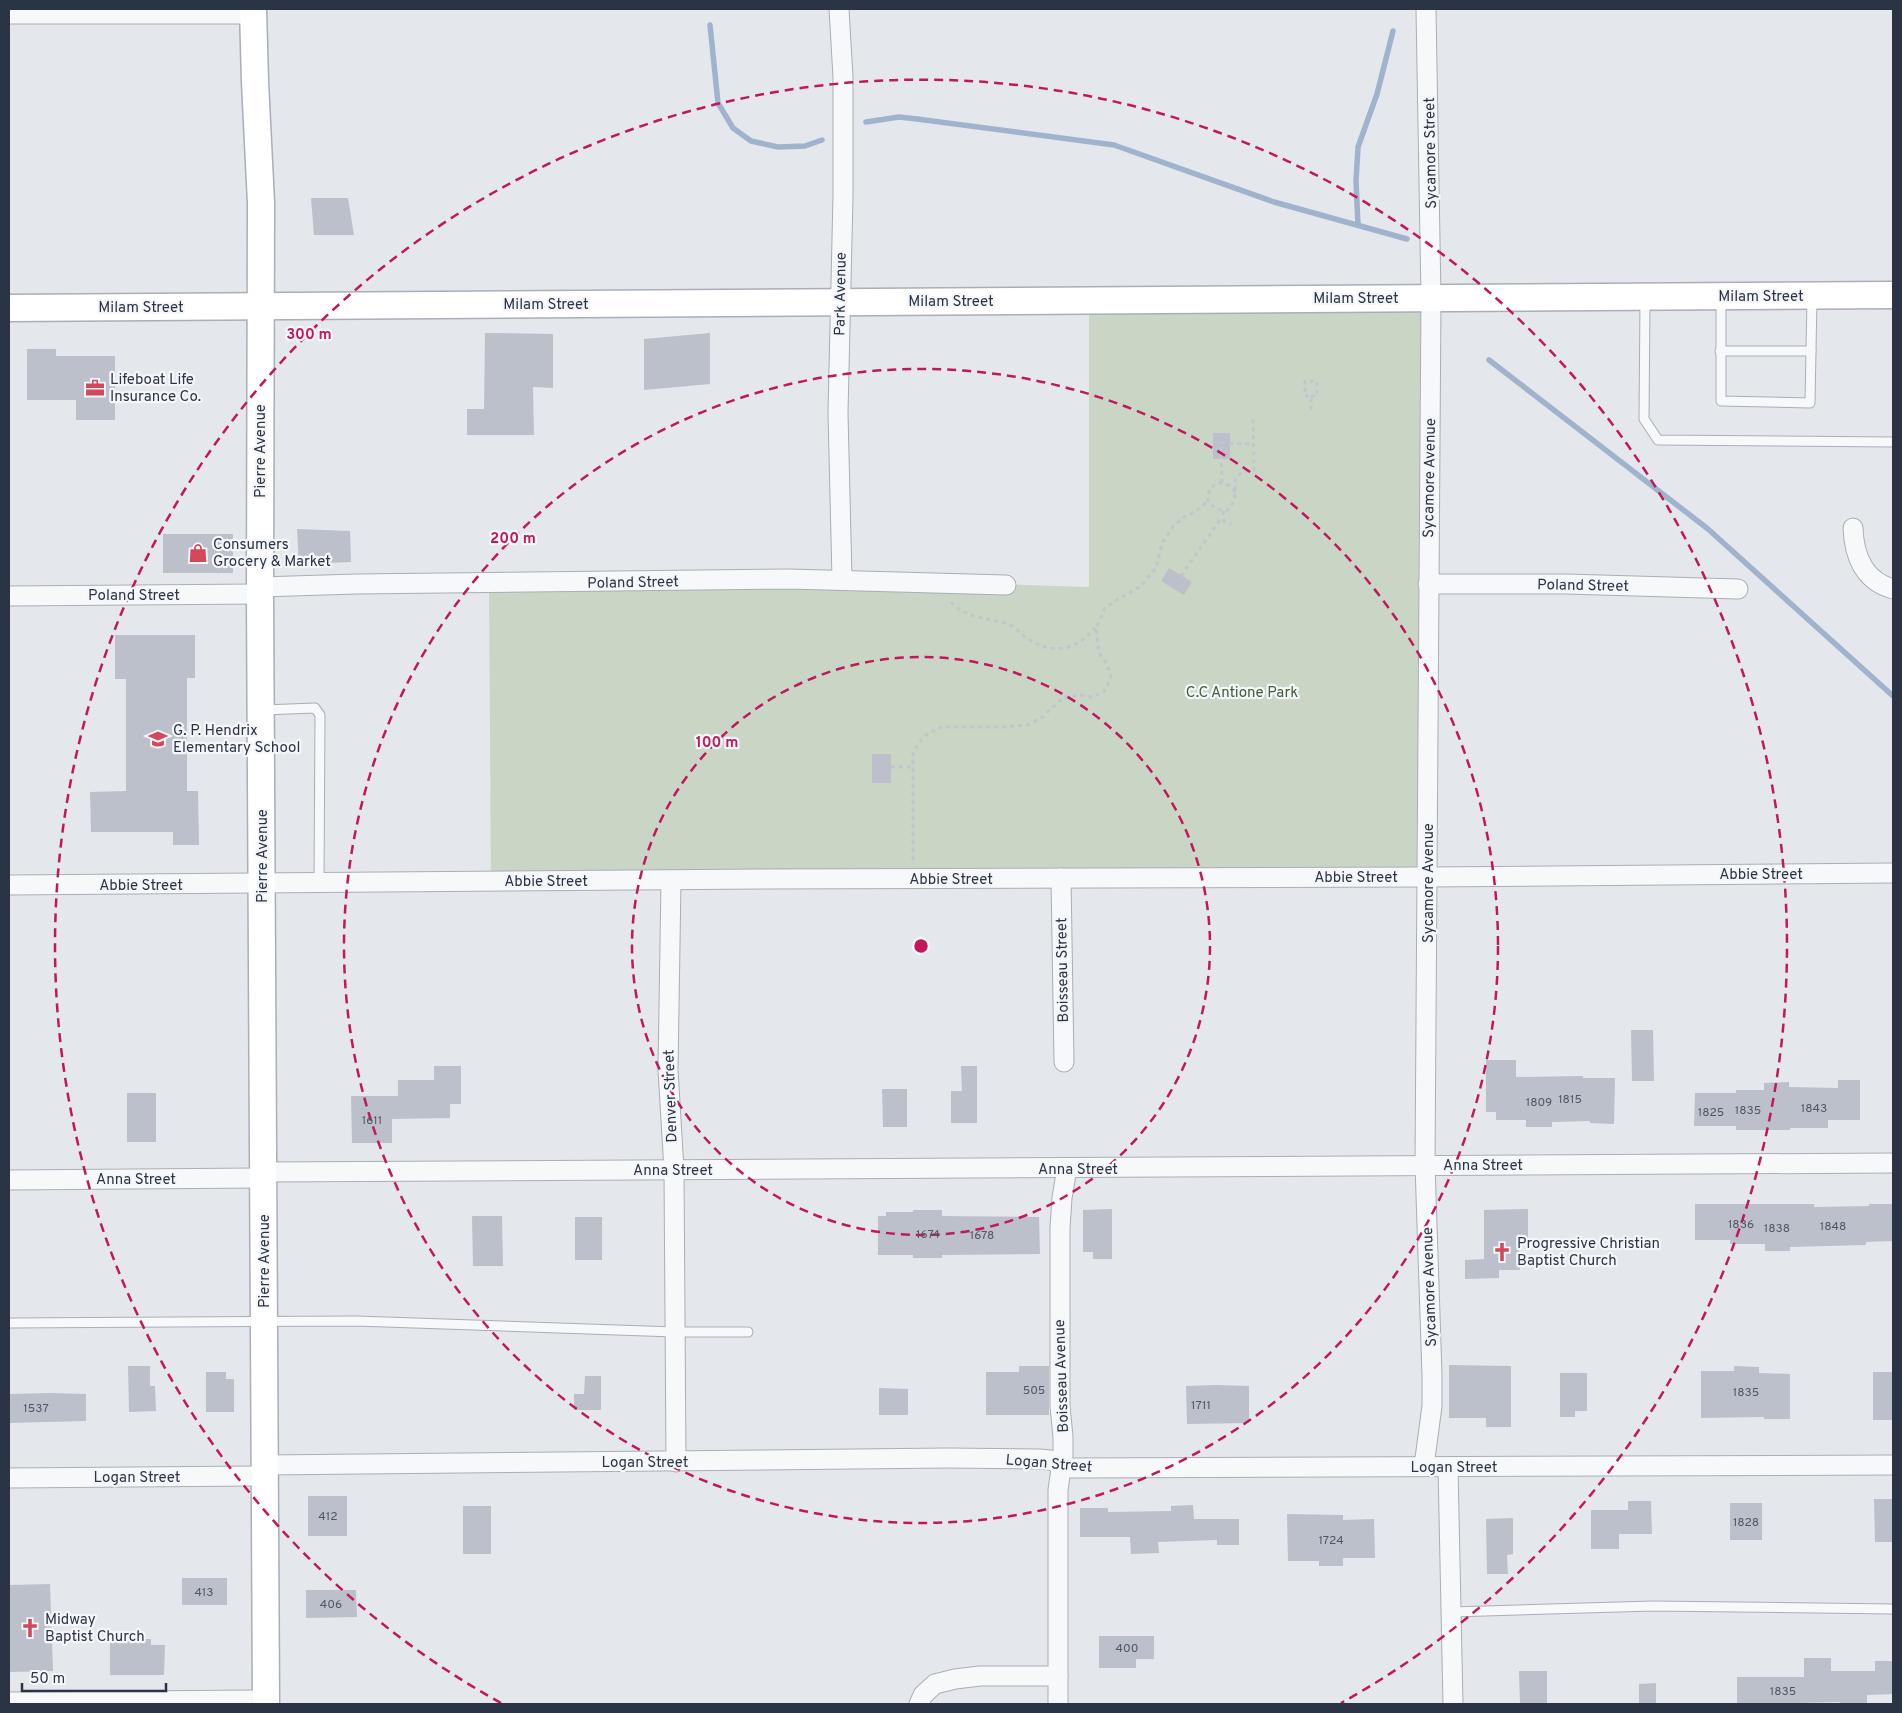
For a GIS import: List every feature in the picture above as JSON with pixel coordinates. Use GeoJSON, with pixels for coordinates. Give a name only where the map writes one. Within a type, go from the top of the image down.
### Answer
{"type":"FeatureCollection","features":[{"type":"Feature","properties":{"kind":"street","name":"Park Avenue"},"geometry":{"type":"LineString","coordinates":[[839,9],[843,147],[838,412],[842,579]]}},
{"type":"Feature","properties":{"kind":"street","name":"Sycamore Street"},"geometry":{"type":"LineString","coordinates":[[1426,9],[1431,298]]}},
{"type":"Feature","properties":{"kind":"street"},"geometry":{"type":"LineString","coordinates":[[9,14],[253,12]]}},
{"type":"Feature","properties":{"kind":"street","name":"Pierre Avenue"},"geometry":{"type":"LineString","coordinates":[[253,12],[261,202],[260,591],[266,1702]]}},
{"type":"Feature","properties":{"kind":"street","name":"Milam Street"},"geometry":{"type":"LineString","coordinates":[[9,308],[1893,295]]}},
{"type":"Feature","properties":{"kind":"street","name":"Sycamore Avenue"},"geometry":{"type":"LineString","coordinates":[[1424,1466],[1431,1414],[1432,1375],[1425,1165],[1431,298]]}},
{"type":"Feature","properties":{"kind":"street"},"geometry":{"type":"LineString","coordinates":[[1852,528],[1858,559],[1866,572],[1878,583],[1893,589]]}},
{"type":"Feature","properties":{"kind":"street","name":"Poland Street"},"geometry":{"type":"LineString","coordinates":[[9,596],[260,591],[356,584],[842,579],[1006,585]]}},
{"type":"Feature","properties":{"kind":"street","name":"Poland Street"},"geometry":{"type":"LineString","coordinates":[[1428,584],[1566,584],[1738,589]]}},
{"type":"Feature","properties":{"kind":"street","name":"Abbie Street"},"geometry":{"type":"LineString","coordinates":[[9,886],[319,882],[1893,874]]}},
{"type":"Feature","properties":{"kind":"street","name":"Boisseau Street"},"geometry":{"type":"LineString","coordinates":[[1061,878],[1064,1062]]}},
{"type":"Feature","properties":{"kind":"street","name":"Denver Street"},"geometry":{"type":"LineString","coordinates":[[671,881],[668,1070],[674,1170],[676,1462]]}},
{"type":"Feature","properties":{"kind":"street","name":"Anna Street"},"geometry":{"type":"LineString","coordinates":[[9,1180],[674,1170],[1893,1163]]}},
{"type":"Feature","properties":{"kind":"street","name":"Boisseau Avenue"},"geometry":{"type":"LineString","coordinates":[[1058,1704],[1058,1490],[1063,1455],[1060,1406],[1060,1228],[1067,1168]]}},
{"type":"Feature","properties":{"kind":"street","name":"Logan Street"},"geometry":{"type":"LineString","coordinates":[[9,1478],[265,1470],[948,1458],[1039,1459],[1071,1468],[1893,1465]]}},
{"type":"Feature","properties":{"kind":"street"},"geometry":{"type":"LineString","coordinates":[[1448,1467],[1453,1704]]}},
{"type":"Feature","properties":{"kind":"street"},"geometry":{"type":"LineString","coordinates":[[919,1704],[923,1695],[935,1684],[955,1679],[980,1676],[1058,1676]]}},
{"type":"Feature","properties":{"kind":"street"},"geometry":{"type":"LineString","coordinates":[[9,1702],[266,1702]]}},
{"type":"Feature","properties":{"kind":"lane"},"geometry":{"type":"LineString","coordinates":[[1721,296],[1721,401],[1810,403],[1812,295]]}},
{"type":"Feature","properties":{"kind":"lane"},"geometry":{"type":"LineString","coordinates":[[1645,296],[1644,419],[1658,440],[1893,442]]}},
{"type":"Feature","properties":{"kind":"lane"},"geometry":{"type":"LineString","coordinates":[[1720,351],[1811,351]]}},
{"type":"Feature","properties":{"kind":"lane"},"geometry":{"type":"LineString","coordinates":[[261,710],[315,708],[320,715],[319,882]]}},
{"type":"Feature","properties":{"kind":"lane"},"geometry":{"type":"LineString","coordinates":[[9,1322],[356,1322],[675,1332],[748,1332]]}},
{"type":"Feature","properties":{"kind":"lane"},"geometry":{"type":"LineString","coordinates":[[1452,1612],[1653,1606],[1893,1608]]}},
{"type":"Feature","properties":{"kind":"path"},"geometry":{"type":"LineString","coordinates":[[1305,382],[1317,382],[1317,396],[1311,396],[1305,396],[1305,382]]}},
{"type":"Feature","properties":{"kind":"path"},"geometry":{"type":"LineString","coordinates":[[1311,396],[1311,414]]}},
{"type":"Feature","properties":{"kind":"path"},"geometry":{"type":"LineString","coordinates":[[1181,576],[1222,517],[1223,512],[1232,506],[1235,478],[1242,472],[1254,470],[1253,415]]}},
{"type":"Feature","properties":{"kind":"path"},"geometry":{"type":"LineString","coordinates":[[1222,483],[1221,443],[1253,444]]}},
{"type":"Feature","properties":{"kind":"path"},"geometry":{"type":"LineString","coordinates":[[1223,512],[1216,509],[1208,501],[1208,494],[1216,483],[1232,487],[1234,492]]}},
{"type":"Feature","properties":{"kind":"path"},"geometry":{"type":"LineString","coordinates":[[939,582],[944,595],[956,609],[979,618],[1010,625],[1031,641],[1053,649],[1073,647],[1084,640],[1096,628],[1105,608],[1118,598],[1141,586],[1156,568],[1162,544],[1172,528],[1182,518],[1195,512],[1208,501]]}},
{"type":"Feature","properties":{"kind":"path"},"geometry":{"type":"LineString","coordinates":[[1222,517],[1224,521],[1231,524]]}},
{"type":"Feature","properties":{"kind":"path"},"geometry":{"type":"LineString","coordinates":[[913,867],[912,752],[924,736],[941,727],[1027,725],[1041,718],[1064,697],[1080,695],[1092,698],[1104,692],[1111,677],[1107,664],[1099,653],[1096,628]]}},
{"type":"Feature","properties":{"kind":"path"},"geometry":{"type":"LineString","coordinates":[[891,767],[912,767]]}},
{"type":"Feature","properties":{"kind":"green space","name":"C.C Antione Park"},"geometry":{"type":"Polygon","coordinates":[[[1431,298],[1428,877],[491,882],[489,583],[842,579],[1089,587],[1089,300],[1431,298]]]}},
{"type":"Feature","properties":{"kind":"building"},"geometry":{"type":"Polygon","coordinates":[[[311,198],[348,198],[354,235],[314,235],[311,198]]]}},
{"type":"Feature","properties":{"kind":"building"},"geometry":{"type":"Polygon","coordinates":[[[485,333],[553,334],[553,388],[533,387],[534,435],[467,435],[467,409],[484,409],[485,333]]]}},
{"type":"Feature","properties":{"kind":"building"},"geometry":{"type":"Polygon","coordinates":[[[710,333],[710,384],[644,390],[644,339],[710,333]]]}},
{"type":"Feature","properties":{"kind":"building"},"geometry":{"type":"Polygon","coordinates":[[[27,349],[56,349],[56,356],[115,356],[115,420],[76,420],[76,400],[27,400],[27,349]]]}},
{"type":"Feature","properties":{"kind":"building"},"geometry":{"type":"Polygon","coordinates":[[[1213,433],[1230,433],[1230,459],[1213,459],[1213,433]]]}},
{"type":"Feature","properties":{"kind":"building"},"geometry":{"type":"Polygon","coordinates":[[[297,529],[350,531],[351,562],[299,564],[297,529]]]}},
{"type":"Feature","properties":{"kind":"building","name":"Consumers Grocery & Market"},"geometry":{"type":"Polygon","coordinates":[[[163,534],[233,534],[233,573],[163,573],[163,534]]]}},
{"type":"Feature","properties":{"kind":"building"},"geometry":{"type":"Polygon","coordinates":[[[1169,568],[1192,582],[1184,595],[1161,581],[1169,568]]]}},
{"type":"Feature","properties":{"kind":"building"},"geometry":{"type":"Polygon","coordinates":[[[115,635],[195,635],[195,678],[187,678],[187,791],[198,791],[199,845],[173,845],[173,832],[91,832],[90,792],[126,791],[126,679],[115,679],[115,635]]]}},
{"type":"Feature","properties":{"kind":"building"},"geometry":{"type":"Polygon","coordinates":[[[872,754],[891,754],[891,783],[872,783],[872,754]]]}},
{"type":"Feature","properties":{"kind":"building"},"geometry":{"type":"Polygon","coordinates":[[[1631,1030],[1653,1030],[1654,1081],[1632,1081],[1631,1030]]]}},
{"type":"Feature","properties":{"kind":"building"},"geometry":{"type":"Polygon","coordinates":[[[1486,1060],[1516,1060],[1516,1077],[1583,1076],[1583,1078],[1615,1078],[1614,1124],[1590,1123],[1590,1121],[1552,1122],[1552,1127],[1526,1127],[1526,1120],[1496,1120],[1496,1112],[1486,1112],[1486,1060]]]}},
{"type":"Feature","properties":{"kind":"building"},"geometry":{"type":"Polygon","coordinates":[[[434,1066],[461,1066],[461,1104],[450,1104],[450,1118],[392,1119],[392,1143],[352,1143],[351,1096],[398,1096],[398,1080],[434,1080],[434,1066]]]}},
{"type":"Feature","properties":{"kind":"building"},"geometry":{"type":"Polygon","coordinates":[[[961,1066],[977,1066],[977,1123],[951,1123],[951,1091],[962,1091],[961,1066]]]}},
{"type":"Feature","properties":{"kind":"building"},"geometry":{"type":"Polygon","coordinates":[[[1838,1080],[1860,1080],[1860,1120],[1828,1120],[1828,1128],[1790,1128],[1790,1130],[1736,1130],[1736,1126],[1694,1126],[1695,1093],[1736,1093],[1736,1090],[1764,1090],[1764,1083],[1789,1082],[1789,1087],[1838,1088],[1838,1080]]]}},
{"type":"Feature","properties":{"kind":"building"},"geometry":{"type":"Polygon","coordinates":[[[882,1089],[907,1089],[907,1127],[883,1127],[882,1089]]]}},
{"type":"Feature","properties":{"kind":"building"},"geometry":{"type":"Polygon","coordinates":[[[127,1093],[156,1093],[156,1142],[127,1142],[127,1093]]]}},
{"type":"Feature","properties":{"kind":"building"},"geometry":{"type":"Polygon","coordinates":[[[1695,1204],[1814,1204],[1814,1207],[1893,1204],[1893,1241],[1866,1242],[1866,1245],[1790,1247],[1790,1251],[1765,1251],[1765,1244],[1730,1244],[1730,1240],[1695,1240],[1695,1204]]]}},
{"type":"Feature","properties":{"kind":"building"},"geometry":{"type":"Polygon","coordinates":[[[1112,1209],[1112,1259],[1093,1259],[1093,1252],[1083,1252],[1083,1210],[1112,1209]]]}},
{"type":"Feature","properties":{"kind":"building","name":"Progressive Christian Baptist Church"},"geometry":{"type":"Polygon","coordinates":[[[1528,1209],[1528,1244],[1519,1244],[1520,1270],[1499,1270],[1499,1278],[1465,1279],[1465,1260],[1484,1259],[1484,1210],[1528,1209]]]}},
{"type":"Feature","properties":{"kind":"building"},"geometry":{"type":"Polygon","coordinates":[[[913,1210],[942,1210],[942,1216],[1039,1217],[1040,1254],[942,1255],[942,1258],[913,1258],[913,1255],[878,1255],[878,1216],[886,1216],[886,1212],[913,1212],[913,1210]]]}},
{"type":"Feature","properties":{"kind":"building"},"geometry":{"type":"Polygon","coordinates":[[[472,1216],[502,1216],[503,1266],[473,1266],[472,1216]]]}},
{"type":"Feature","properties":{"kind":"building"},"geometry":{"type":"Polygon","coordinates":[[[575,1217],[602,1217],[602,1260],[575,1260],[575,1217]]]}},
{"type":"Feature","properties":{"kind":"building"},"geometry":{"type":"Polygon","coordinates":[[[1449,1365],[1511,1366],[1511,1427],[1486,1427],[1486,1418],[1449,1418],[1449,1365]]]}},
{"type":"Feature","properties":{"kind":"building"},"geometry":{"type":"Polygon","coordinates":[[[128,1366],[150,1366],[150,1386],[155,1386],[156,1411],[129,1412],[128,1366]]]}},
{"type":"Feature","properties":{"kind":"building"},"geometry":{"type":"Polygon","coordinates":[[[1019,1366],[1049,1366],[1049,1415],[986,1415],[986,1372],[1019,1372],[1019,1366]]]}},
{"type":"Feature","properties":{"kind":"building"},"geometry":{"type":"Polygon","coordinates":[[[1734,1366],[1759,1367],[1759,1373],[1790,1374],[1790,1419],[1764,1419],[1764,1417],[1701,1418],[1701,1371],[1734,1371],[1734,1366]]]}},
{"type":"Feature","properties":{"kind":"building"},"geometry":{"type":"Polygon","coordinates":[[[206,1372],[226,1372],[226,1379],[234,1379],[234,1412],[206,1412],[206,1372]]]}},
{"type":"Feature","properties":{"kind":"building"},"geometry":{"type":"Polygon","coordinates":[[[1873,1372],[1893,1372],[1893,1420],[1873,1420],[1873,1372]]]}},
{"type":"Feature","properties":{"kind":"building"},"geometry":{"type":"Polygon","coordinates":[[[1560,1373],[1587,1373],[1587,1411],[1575,1411],[1575,1417],[1560,1417],[1560,1373]]]}},
{"type":"Feature","properties":{"kind":"building"},"geometry":{"type":"Polygon","coordinates":[[[585,1376],[601,1376],[601,1410],[574,1410],[574,1394],[584,1394],[585,1376]]]}},
{"type":"Feature","properties":{"kind":"building"},"geometry":{"type":"Polygon","coordinates":[[[1186,1386],[1249,1386],[1249,1423],[1187,1424],[1186,1386]]]}},
{"type":"Feature","properties":{"kind":"building"},"geometry":{"type":"Polygon","coordinates":[[[879,1388],[908,1389],[908,1415],[879,1415],[879,1388]]]}},
{"type":"Feature","properties":{"kind":"building"},"geometry":{"type":"Polygon","coordinates":[[[9,1394],[86,1394],[86,1421],[9,1423],[9,1394]]]}},
{"type":"Feature","properties":{"kind":"building"},"geometry":{"type":"Polygon","coordinates":[[[308,1496],[347,1496],[347,1536],[308,1536],[308,1496]]]}},
{"type":"Feature","properties":{"kind":"building"},"geometry":{"type":"Polygon","coordinates":[[[1874,1499],[1893,1499],[1893,1542],[1875,1542],[1874,1499]]]}},
{"type":"Feature","properties":{"kind":"building"},"geometry":{"type":"Polygon","coordinates":[[[1628,1501],[1651,1501],[1652,1534],[1619,1534],[1619,1549],[1591,1549],[1591,1510],[1628,1510],[1628,1501]]]}},
{"type":"Feature","properties":{"kind":"building"},"geometry":{"type":"Polygon","coordinates":[[[1730,1503],[1762,1503],[1762,1540],[1730,1540],[1730,1503]]]}},
{"type":"Feature","properties":{"kind":"building"},"geometry":{"type":"Polygon","coordinates":[[[1193,1505],[1194,1519],[1239,1519],[1239,1545],[1217,1545],[1217,1540],[1158,1542],[1159,1553],[1131,1554],[1130,1537],[1080,1537],[1080,1508],[1108,1508],[1108,1512],[1171,1511],[1171,1506],[1193,1505]]]}},
{"type":"Feature","properties":{"kind":"building"},"geometry":{"type":"Polygon","coordinates":[[[463,1506],[491,1506],[491,1554],[463,1554],[463,1506]]]}},
{"type":"Feature","properties":{"kind":"building"},"geometry":{"type":"Polygon","coordinates":[[[1287,1514],[1343,1515],[1343,1520],[1374,1519],[1375,1558],[1343,1558],[1343,1566],[1319,1566],[1319,1561],[1288,1561],[1287,1514]]]}},
{"type":"Feature","properties":{"kind":"building"},"geometry":{"type":"Polygon","coordinates":[[[1513,1518],[1513,1554],[1507,1555],[1508,1574],[1487,1574],[1486,1519],[1513,1518]]]}},
{"type":"Feature","properties":{"kind":"building"},"geometry":{"type":"Polygon","coordinates":[[[182,1578],[227,1578],[227,1605],[182,1605],[182,1578]]]}},
{"type":"Feature","properties":{"kind":"building","name":"Midway Baptist Church"},"geometry":{"type":"Polygon","coordinates":[[[50,1584],[53,1671],[9,1672],[9,1585],[50,1584]]]}},
{"type":"Feature","properties":{"kind":"building"},"geometry":{"type":"Polygon","coordinates":[[[306,1590],[356,1590],[357,1617],[306,1618],[306,1590]]]}},
{"type":"Feature","properties":{"kind":"building"},"geometry":{"type":"Polygon","coordinates":[[[110,1636],[135,1636],[135,1639],[151,1639],[151,1645],[165,1645],[164,1675],[110,1675],[110,1636]]]}},
{"type":"Feature","properties":{"kind":"building"},"geometry":{"type":"Polygon","coordinates":[[[1099,1636],[1154,1636],[1154,1659],[1136,1659],[1136,1668],[1099,1668],[1099,1636]]]}},
{"type":"Feature","properties":{"kind":"building"},"geometry":{"type":"Polygon","coordinates":[[[1804,1658],[1831,1658],[1831,1671],[1875,1671],[1875,1661],[1893,1661],[1893,1694],[1867,1695],[1867,1704],[1840,1704],[1840,1702],[1737,1704],[1737,1677],[1804,1677],[1804,1658]]]}},
{"type":"Feature","properties":{"kind":"building"},"geometry":{"type":"Polygon","coordinates":[[[1519,1671],[1547,1671],[1547,1704],[1520,1704],[1519,1671]]]}},
{"type":"Feature","properties":{"kind":"building"},"geometry":{"type":"Polygon","coordinates":[[[1656,1683],[1656,1704],[1639,1704],[1639,1684],[1656,1683]]]}},
{"type":"Feature","properties":{"kind":"waterway"},"geometry":{"type":"LineString","coordinates":[[710,25],[718,103],[733,128],[751,141],[778,147],[805,146],[822,140]]}},
{"type":"Feature","properties":{"kind":"waterway"},"geometry":{"type":"LineString","coordinates":[[1358,225],[1356,181],[1358,147],[1377,94],[1393,31]]}},
{"type":"Feature","properties":{"kind":"waterway"},"geometry":{"type":"LineString","coordinates":[[866,122],[899,117],[1114,145],[1274,202],[1407,239]]}},
{"type":"Feature","properties":{"kind":"waterway"},"geometry":{"type":"LineString","coordinates":[[1489,360],[1708,529],[1893,696]]}},
{"type":"Feature","properties":{"kind":"place","name":"Lifeboat Life Insurance Co."},"geometry":{"type":"Point","coordinates":[95,388]}},
{"type":"Feature","properties":{"kind":"place","name":"Consumers Grocery & Market"},"geometry":{"type":"Point","coordinates":[198,553]}},
{"type":"Feature","properties":{"kind":"place","name":"G. P. Hendrix Elementary School"},"geometry":{"type":"Point","coordinates":[158,739]}},
{"type":"Feature","properties":{"kind":"place","name":"Progressive Christian Baptist Church"},"geometry":{"type":"Point","coordinates":[1502,1252]}},
{"type":"Feature","properties":{"kind":"place","name":"Midway Baptist Church"},"geometry":{"type":"Point","coordinates":[30,1628]}}]}
